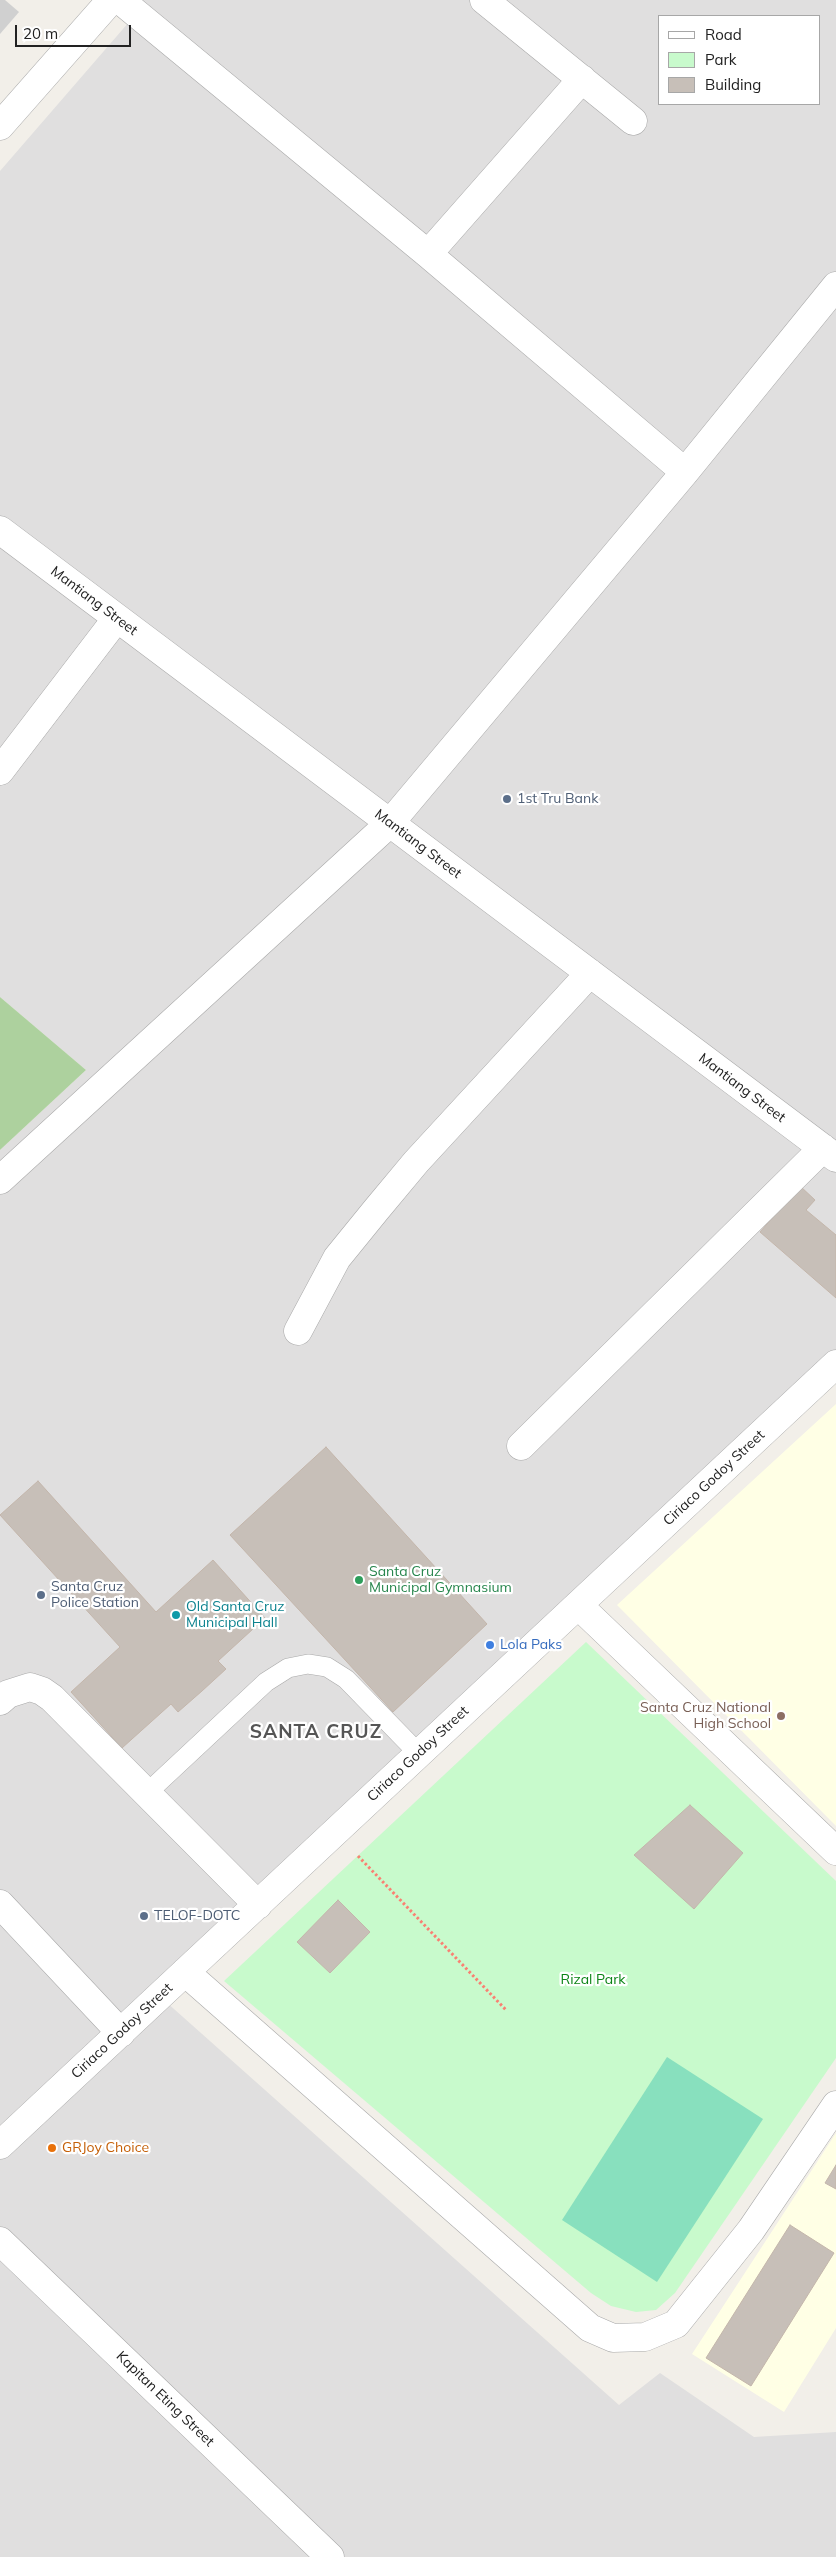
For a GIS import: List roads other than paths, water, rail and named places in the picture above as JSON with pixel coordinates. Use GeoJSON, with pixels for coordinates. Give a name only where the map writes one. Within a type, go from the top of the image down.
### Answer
{"type":"FeatureCollection","features":[{"type":"Feature","properties":{"kind":"street"},"geometry":{"type":"LineString","coordinates":[[0,126],[111,0]]}},
{"type":"Feature","properties":{"kind":"street"},"geometry":{"type":"LineString","coordinates":[[120,0],[428,254],[685,472]]}},
{"type":"Feature","properties":{"kind":"street"},"geometry":{"type":"LineString","coordinates":[[484,0],[633,121]]}},
{"type":"Feature","properties":{"kind":"street"},"geometry":{"type":"LineString","coordinates":[[428,254],[582,79]]}},
{"type":"Feature","properties":{"kind":"street"},"geometry":{"type":"LineString","coordinates":[[0,1180],[390,824],[685,472],[836,286]]}},
{"type":"Feature","properties":{"kind":"street","name":"Mantiang Street"},"geometry":{"type":"LineString","coordinates":[[0,530],[829,1154]]}},
{"type":"Feature","properties":{"kind":"street"},"geometry":{"type":"LineString","coordinates":[[0,771],[117,618]]}},
{"type":"Feature","properties":{"kind":"street"},"geometry":{"type":"LineString","coordinates":[[298,1331],[337,1258],[376,1210],[416,1162],[590,973]]}},
{"type":"Feature","properties":{"kind":"street"},"geometry":{"type":"LineString","coordinates":[[521,1446],[829,1154]]}},
{"type":"Feature","properties":{"kind":"street","name":"Ciriaco Godoy Street"},"geometry":{"type":"LineString","coordinates":[[0,2146],[836,1364]]}},
{"type":"Feature","properties":{"kind":"street"},"geometry":{"type":"LineString","coordinates":[[578,1605],[836,1851]]}},
{"type":"Feature","properties":{"kind":"street"},"geometry":{"type":"LineString","coordinates":[[0,1701],[18,1689],[30,1686],[52,1698],[258,1905]]}},
{"type":"Feature","properties":{"kind":"street"},"geometry":{"type":"LineString","coordinates":[[0,1904],[120,2033]]}},
{"type":"Feature","properties":{"kind":"street"},"geometry":{"type":"LineString","coordinates":[[185,1972],[590,2328],[613,2338],[645,2337],[676,2324],[696,2303],[752,2230],[836,2105]]}},
{"type":"Feature","properties":{"kind":"street","name":"Kapitan Eting Street"},"geometry":{"type":"LineString","coordinates":[[0,2241],[330,2557]]}},
{"type":"Feature","properties":{"kind":"lane"},"geometry":{"type":"LineString","coordinates":[[146,1794],[266,1682],[288,1668],[308,1664],[327,1667],[346,1679],[419,1754]]}},
{"type":"Feature","properties":{"kind":"place","name":"1st Tru Bank"},"geometry":{"type":"Point","coordinates":[507,799]}},
{"type":"Feature","properties":{"kind":"place","name":"Santa Cruz Municipal Gymnasium"},"geometry":{"type":"Point","coordinates":[359,1580]}},
{"type":"Feature","properties":{"kind":"place","name":"Santa Cruz Police Station"},"geometry":{"type":"Point","coordinates":[41,1595]}},
{"type":"Feature","properties":{"kind":"place","name":"Old Santa Cruz Municipal Hall"},"geometry":{"type":"Point","coordinates":[176,1615]}},
{"type":"Feature","properties":{"kind":"place","name":"Lola Paks"},"geometry":{"type":"Point","coordinates":[490,1645]}},
{"type":"Feature","properties":{"kind":"place","name":"Santa Cruz National High School"},"geometry":{"type":"Point","coordinates":[781,1716]}},
{"type":"Feature","properties":{"kind":"place","name":"TELOF-DOTC"},"geometry":{"type":"Point","coordinates":[144,1916]}},
{"type":"Feature","properties":{"kind":"place","name":"GRJoy Choice"},"geometry":{"type":"Point","coordinates":[52,2148]}},
{"type":"Feature","properties":{"kind":"district","name":"SANTA CRUZ"},"geometry":{"type":"Point","coordinates":[316,1732]}},
{"type":"Feature","properties":{"kind":"park label","name":"Rizal Park"},"geometry":{"type":"Point","coordinates":[593,1980]}}]}
